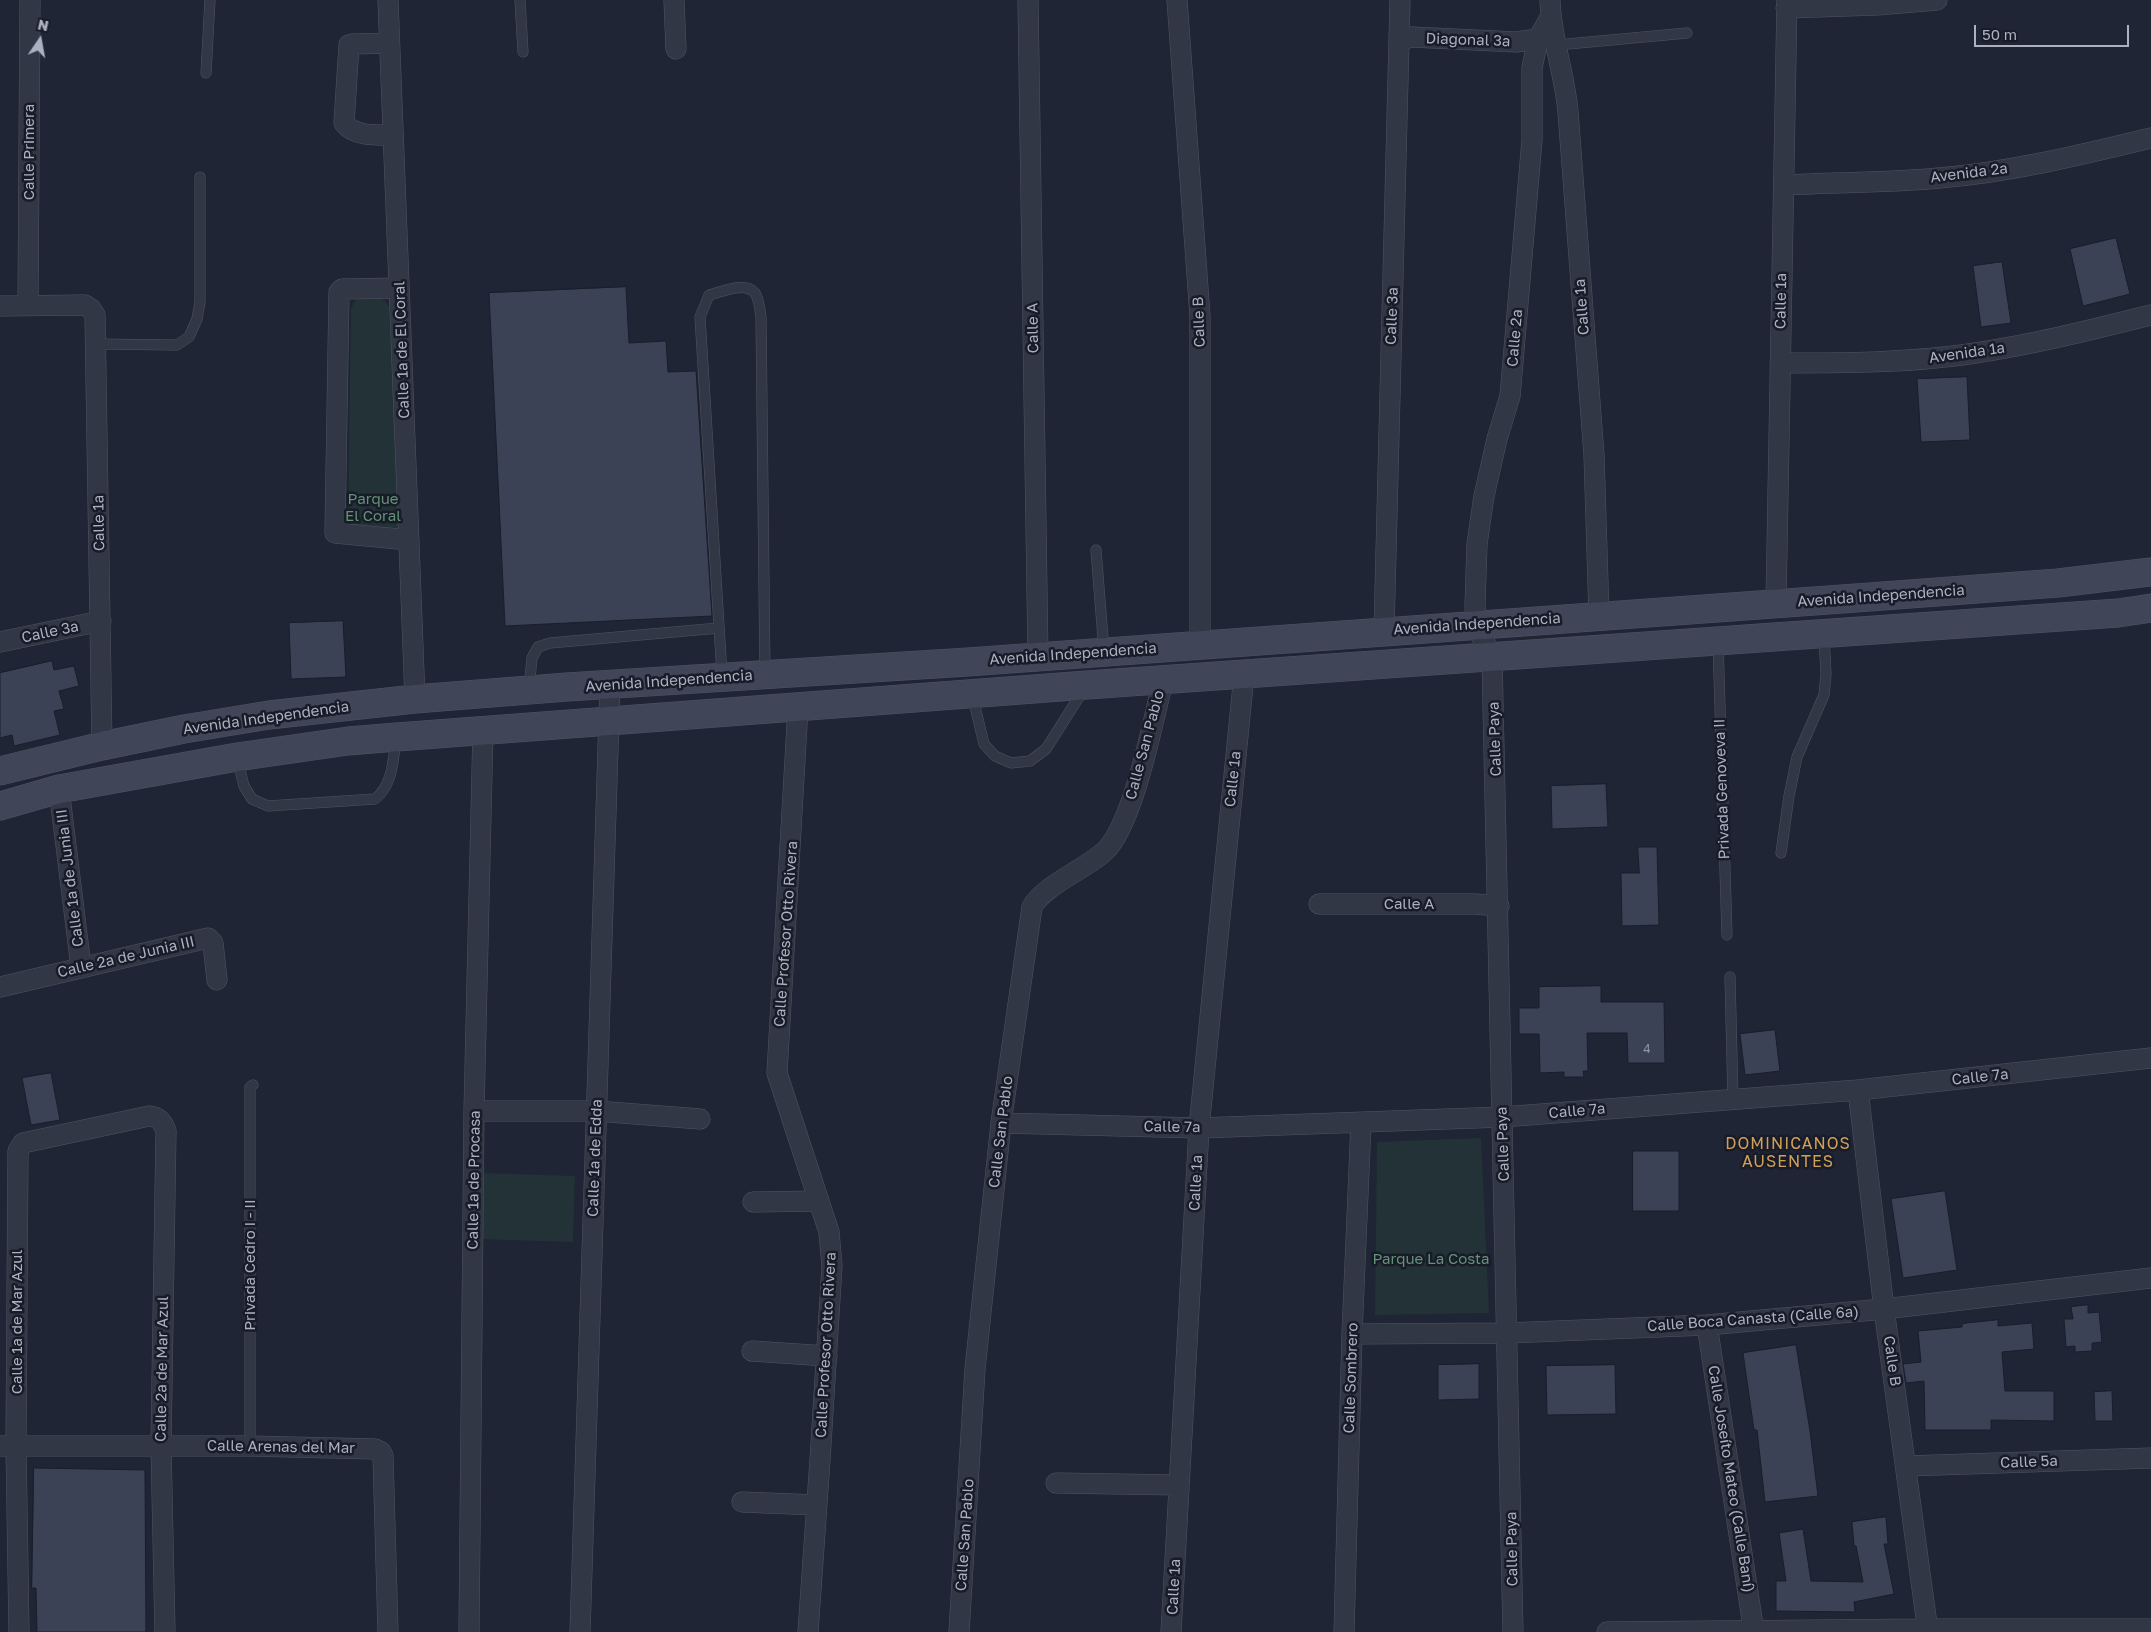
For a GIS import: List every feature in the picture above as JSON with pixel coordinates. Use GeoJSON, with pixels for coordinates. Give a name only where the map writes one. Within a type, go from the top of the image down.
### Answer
{"type":"FeatureCollection","features":[{"type":"Feature","properties":{"kind":"main road","name":"Avenida Independencia"},"geometry":{"type":"LineString","coordinates":[[0,771],[159,734],[269,716],[415,699],[1038,657],[2058,583],[2151,572]]}},
{"type":"Feature","properties":{"kind":"main road"},"geometry":{"type":"LineString","coordinates":[[0,806],[59,789],[237,757],[348,741],[483,729],[902,698],[2118,614],[2151,608]]}},
{"type":"Feature","properties":{"kind":"main road"},"geometry":{"type":"LineString","coordinates":[[1087,685],[1095,652]]}},
{"type":"Feature","properties":{"kind":"main road"},"geometry":{"type":"LineString","coordinates":[[900,666],[902,698]]}},
{"type":"Feature","properties":{"kind":"main road"},"geometry":{"type":"LineString","coordinates":[[159,734],[167,770]]}},
{"type":"Feature","properties":{"kind":"street","name":"Calle Primera"},"geometry":{"type":"LineString","coordinates":[[28,304],[30,0]]}},
{"type":"Feature","properties":{"kind":"street","name":"Calle 1a de El Coral"},"geometry":{"type":"LineString","coordinates":[[388,0],[415,699]]}},
{"type":"Feature","properties":{"kind":"street"},"geometry":{"type":"LineString","coordinates":[[674,0],[676,48]]}},
{"type":"Feature","properties":{"kind":"street","name":"Calle A"},"geometry":{"type":"LineString","coordinates":[[1028,0],[1038,657]]}},
{"type":"Feature","properties":{"kind":"street","name":"Calle B"},"geometry":{"type":"LineString","coordinates":[[1177,0],[1200,316],[1200,645]]}},
{"type":"Feature","properties":{"kind":"street","name":"Calle 3a"},"geometry":{"type":"LineString","coordinates":[[1384,631],[1400,0]]}},
{"type":"Feature","properties":{"kind":"street"},"geometry":{"type":"LineString","coordinates":[[1786,4],[1877,5],[1937,0]]}},
{"type":"Feature","properties":{"kind":"street","name":"Calle 1ª"},"geometry":{"type":"LineString","coordinates":[[1776,603],[1786,4]]}},
{"type":"Feature","properties":{"kind":"street","name":"Calle 2a"},"geometry":{"type":"LineString","coordinates":[[1492,657],[1476,625],[1478,534],[1497,438],[1510,396],[1532,140],[1532,68],[1538,39],[1550,8]]}},
{"type":"Feature","properties":{"kind":"street","name":"Calle 1a"},"geometry":{"type":"LineString","coordinates":[[1550,8],[1566,84],[1594,455],[1599,616]]}},
{"type":"Feature","properties":{"kind":"street","name":"Diagonal 3a"},"geometry":{"type":"LineString","coordinates":[[1400,40],[1412,37],[1516,42],[1538,39]]}},
{"type":"Feature","properties":{"kind":"street"},"geometry":{"type":"LineString","coordinates":[[389,43],[353,44],[349,46],[344,123],[348,128],[357,132],[393,135]]}},
{"type":"Feature","properties":{"kind":"street","name":"Avenida 2ª"},"geometry":{"type":"LineString","coordinates":[[1784,185],[1875,183],[1951,177],[2068,158],[2151,138]]}},
{"type":"Feature","properties":{"kind":"street"},"geometry":{"type":"LineString","coordinates":[[399,288],[342,289],[339,292],[335,533],[409,540]]}},
{"type":"Feature","properties":{"kind":"street","name":"Calle 1ª"},"geometry":{"type":"LineString","coordinates":[[28,304],[85,305],[95,315],[102,746]]}},
{"type":"Feature","properties":{"kind":"street"},"geometry":{"type":"LineString","coordinates":[[0,306],[28,304]]}},
{"type":"Feature","properties":{"kind":"street","name":"Avenida 1ª"},"geometry":{"type":"LineString","coordinates":[[1780,363],[1877,362],[1970,354],[2068,335],[2151,315]]}},
{"type":"Feature","properties":{"kind":"street","name":"Calle 3ª"},"geometry":{"type":"LineString","coordinates":[[0,642],[101,622]]}},
{"type":"Feature","properties":{"kind":"street","name":"Calle Paya"},"geometry":{"type":"LineString","coordinates":[[1492,657],[1499,906],[1513,1632]]}},
{"type":"Feature","properties":{"kind":"street","name":"Calle 1a"},"geometry":{"type":"LineString","coordinates":[[1171,1632],[1199,1128],[1244,675]]}},
{"type":"Feature","properties":{"kind":"street","name":"Calle San Pablo"},"geometry":{"type":"LineString","coordinates":[[959,1632],[976,1369],[1001,1123],[1032,907],[1040,895],[1076,873],[1105,852],[1115,838],[1122,825],[1135,789],[1163,681]]}},
{"type":"Feature","properties":{"kind":"street","name":"Calle 1a de Edda"},"geometry":{"type":"LineString","coordinates":[[580,1632],[610,685]]}},
{"type":"Feature","properties":{"kind":"street","name":"Calle Profesor Otto Rivera"},"geometry":{"type":"LineString","coordinates":[[798,707],[777,1068],[829,1232],[831,1249],[827,1356],[808,1632]]}},
{"type":"Feature","properties":{"kind":"street","name":"Calle 1a de Procasa"},"geometry":{"type":"LineString","coordinates":[[469,1632],[474,1111],[483,729]]}},
{"type":"Feature","properties":{"kind":"street","name":"Calle 1a de Junia III"},"geometry":{"type":"LineString","coordinates":[[59,789],[81,967]]}},
{"type":"Feature","properties":{"kind":"street","name":"Calle A"},"geometry":{"type":"LineString","coordinates":[[1320,904],[1475,904],[1499,906]]}},
{"type":"Feature","properties":{"kind":"street","name":"Calle 2a de Junia III"},"geometry":{"type":"LineString","coordinates":[[0,987],[208,938],[213,943],[217,980]]}},
{"type":"Feature","properties":{"kind":"street","name":"Calle 7a"},"geometry":{"type":"LineString","coordinates":[[1001,1123],[1199,1128],[1502,1117],[1858,1090],[2151,1058]]}},
{"type":"Feature","properties":{"kind":"street","name":"Calle B"},"geometry":{"type":"LineString","coordinates":[[1858,1090],[1884,1309],[1928,1630]]}},
{"type":"Feature","properties":{"kind":"street"},"geometry":{"type":"LineString","coordinates":[[474,1111],[596,1111],[700,1119]]}},
{"type":"Feature","properties":{"kind":"street","name":"Calle 2a de Mar Azul"},"geometry":{"type":"LineString","coordinates":[[149,1116],[157,1117],[164,1124],[166,1131],[161,1446],[165,1632]]}},
{"type":"Feature","properties":{"kind":"street","name":"Calle 1a de Mar Azul"},"geometry":{"type":"LineString","coordinates":[[19,1632],[8,1446],[18,1151],[23,1143],[149,1116]]}},
{"type":"Feature","properties":{"kind":"street","name":"Calle Sombrero"},"geometry":{"type":"LineString","coordinates":[[1344,1632],[1352,1334],[1361,1123]]}},
{"type":"Feature","properties":{"kind":"street"},"geometry":{"type":"LineString","coordinates":[[753,1202],[819,1201]]}},
{"type":"Feature","properties":{"kind":"street","name":"Calle Boca Canasta (Calle 6a)"},"geometry":{"type":"LineString","coordinates":[[1352,1334],[1508,1333],[1707,1325],[1884,1309],[2151,1278]]}},
{"type":"Feature","properties":{"kind":"street","name":"Calle Joseíto Mateo (Calle Baní)"},"geometry":{"type":"LineString","coordinates":[[1707,1325],[1754,1631]]}},
{"type":"Feature","properties":{"kind":"street"},"geometry":{"type":"LineString","coordinates":[[752,1351],[827,1356]]}},
{"type":"Feature","properties":{"kind":"street","name":"Calle Arenas del Mar"},"geometry":{"type":"LineString","coordinates":[[8,1446],[250,1446],[374,1449],[381,1452],[383,1456],[386,1527],[388,1632]]}},
{"type":"Feature","properties":{"kind":"street","name":"Calle 5a"},"geometry":{"type":"LineString","coordinates":[[1906,1466],[2151,1458]]}},
{"type":"Feature","properties":{"kind":"street"},"geometry":{"type":"LineString","coordinates":[[1056,1483],[1179,1485]]}},
{"type":"Feature","properties":{"kind":"street"},"geometry":{"type":"LineString","coordinates":[[742,1502],[817,1505]]}},
{"type":"Feature","properties":{"kind":"street"},"geometry":{"type":"LineString","coordinates":[[1607,1632],[2151,1629]]}},
{"type":"Feature","properties":{"kind":"lane"},"geometry":{"type":"LineString","coordinates":[[206,73],[210,0]]}},
{"type":"Feature","properties":{"kind":"lane"},"geometry":{"type":"LineString","coordinates":[[520,0],[523,52]]}},
{"type":"Feature","properties":{"kind":"lane"},"geometry":{"type":"LineString","coordinates":[[1557,45],[1687,33]]}},
{"type":"Feature","properties":{"kind":"lane"},"geometry":{"type":"LineString","coordinates":[[96,344],[177,345],[189,337],[197,319],[200,302],[200,177]]}},
{"type":"Feature","properties":{"kind":"lane"},"geometry":{"type":"LineString","coordinates":[[722,678],[700,317],[709,295],[730,289],[750,289],[756,294],[761,317],[765,675]]}},
{"type":"Feature","properties":{"kind":"lane"},"geometry":{"type":"LineString","coordinates":[[1095,652],[1096,550]]}},
{"type":"Feature","properties":{"kind":"lane"},"geometry":{"type":"LineString","coordinates":[[529,690],[532,658],[538,647],[550,643],[719,628]]}},
{"type":"Feature","properties":{"kind":"lane"},"geometry":{"type":"LineString","coordinates":[[1781,853],[1797,757],[1824,695],[1826,674],[1824,634]]}},
{"type":"Feature","properties":{"kind":"lane","name":"Privada Genoveva II"},"geometry":{"type":"LineString","coordinates":[[1718,642],[1727,935]]}},
{"type":"Feature","properties":{"kind":"lane"},"geometry":{"type":"LineString","coordinates":[[972,693],[984,744],[994,756],[1010,763],[1030,761],[1046,749],[1087,685]]}},
{"type":"Feature","properties":{"kind":"lane"},"geometry":{"type":"LineString","coordinates":[[237,757],[244,786],[252,799],[268,806],[375,799],[384,793],[389,782],[397,737]]}},
{"type":"Feature","properties":{"kind":"lane"},"geometry":{"type":"LineString","coordinates":[[1730,977],[1733,1099]]}},
{"type":"Feature","properties":{"kind":"lane","name":"Privada Cedro I - II"},"geometry":{"type":"LineString","coordinates":[[250,1446],[250,1087],[253,1085]]}},
{"type":"Feature","properties":{"kind":"green space","name":"Parque El Coral"},"geometry":{"type":"Polygon","coordinates":[[[379,297],[389,307],[400,527],[397,532],[351,527],[348,520],[351,308],[357,298],[379,297]]]}},
{"type":"Feature","properties":{"kind":"green space","name":"Parque La Costa"},"geometry":{"type":"Polygon","coordinates":[[[1481,1138],[1489,1313],[1375,1315],[1377,1142],[1481,1138]]]}},
{"type":"Feature","properties":{"kind":"green space"},"geometry":{"type":"Polygon","coordinates":[[[480,1173],[575,1176],[573,1242],[478,1239],[480,1173]]]}},
{"type":"Feature","properties":{"kind":"building"},"geometry":{"type":"Polygon","coordinates":[[[2116,238],[2130,294],[2083,306],[2070,249],[2116,238]]]}},
{"type":"Feature","properties":{"kind":"building"},"geometry":{"type":"Polygon","coordinates":[[[2002,262],[2011,323],[1981,327],[1973,266],[2002,262]]]}},
{"type":"Feature","properties":{"kind":"building"},"geometry":{"type":"Polygon","coordinates":[[[626,287],[629,343],[666,341],[668,372],[696,371],[712,616],[505,626],[489,293],[626,287]]]}},
{"type":"Feature","properties":{"kind":"building"},"geometry":{"type":"Polygon","coordinates":[[[1967,377],[1970,440],[1921,442],[1917,379],[1967,377]]]}},
{"type":"Feature","properties":{"kind":"building"},"geometry":{"type":"Polygon","coordinates":[[[343,621],[346,677],[291,679],[289,623],[343,621]]]}},
{"type":"Feature","properties":{"kind":"building"},"geometry":{"type":"Polygon","coordinates":[[[52,661],[54,670],[74,666],[79,686],[59,691],[64,709],[54,711],[60,735],[14,746],[12,735],[0,738],[0,673],[52,661]]]}},
{"type":"Feature","properties":{"kind":"building"},"geometry":{"type":"Polygon","coordinates":[[[1606,784],[1608,827],[1552,829],[1551,786],[1606,784]]]}},
{"type":"Feature","properties":{"kind":"building"},"geometry":{"type":"Polygon","coordinates":[[[1638,847],[1657,847],[1659,925],[1622,926],[1621,873],[1639,873],[1638,847]]]}},
{"type":"Feature","properties":{"kind":"building"},"geometry":{"type":"Polygon","coordinates":[[[1601,986],[1601,1002],[1664,1002],[1665,1063],[1628,1063],[1627,1033],[1587,1033],[1588,1071],[1583,1071],[1584,1077],[1564,1077],[1564,1072],[1540,1073],[1539,1034],[1519,1034],[1519,1008],[1539,1008],[1539,987],[1601,986]]]}},
{"type":"Feature","properties":{"kind":"building"},"geometry":{"type":"Polygon","coordinates":[[[1775,1030],[1780,1071],[1745,1075],[1740,1034],[1775,1030]]]}},
{"type":"Feature","properties":{"kind":"building"},"geometry":{"type":"Polygon","coordinates":[[[51,1073],[60,1120],[31,1125],[22,1078],[51,1073]]]}},
{"type":"Feature","properties":{"kind":"building"},"geometry":{"type":"Polygon","coordinates":[[[1633,1151],[1679,1151],[1679,1211],[1633,1211],[1633,1151]]]}},
{"type":"Feature","properties":{"kind":"building"},"geometry":{"type":"Polygon","coordinates":[[[1945,1191],[1957,1270],[1903,1278],[1891,1199],[1945,1191]]]}},
{"type":"Feature","properties":{"kind":"building"},"geometry":{"type":"Polygon","coordinates":[[[2088,1305],[2088,1313],[2099,1312],[2102,1342],[2092,1343],[2092,1351],[2075,1352],[2075,1346],[2066,1347],[2064,1319],[2073,1319],[2071,1307],[2088,1305]]]}},
{"type":"Feature","properties":{"kind":"building"},"geometry":{"type":"Polygon","coordinates":[[[1998,1320],[1998,1326],[2032,1323],[2034,1349],[2002,1352],[2005,1391],[2054,1391],[2054,1421],[1991,1420],[1991,1430],[1925,1430],[1924,1381],[1906,1383],[1903,1364],[1921,1362],[1918,1331],[1962,1327],[1962,1324],[1967,1323],[1998,1320]]]}},
{"type":"Feature","properties":{"kind":"building"},"geometry":{"type":"Polygon","coordinates":[[[1796,1345],[1818,1496],[1765,1502],[1757,1430],[1754,1430],[1743,1353],[1796,1345]]]}},
{"type":"Feature","properties":{"kind":"building"},"geometry":{"type":"Polygon","coordinates":[[[1479,1364],[1479,1399],[1438,1400],[1438,1365],[1479,1364]]]}},
{"type":"Feature","properties":{"kind":"building"},"geometry":{"type":"Polygon","coordinates":[[[1615,1365],[1616,1414],[1547,1415],[1546,1366],[1615,1365]]]}},
{"type":"Feature","properties":{"kind":"building"},"geometry":{"type":"Polygon","coordinates":[[[2112,1391],[2113,1421],[2095,1421],[2094,1392],[2112,1391]]]}},
{"type":"Feature","properties":{"kind":"building"},"geometry":{"type":"Polygon","coordinates":[[[34,1468],[145,1470],[146,1632],[37,1632],[36,1588],[32,1588],[34,1468]]]}},
{"type":"Feature","properties":{"kind":"building"},"geometry":{"type":"Polygon","coordinates":[[[1886,1517],[1888,1544],[1884,1544],[1894,1594],[1854,1602],[1855,1612],[1776,1611],[1776,1581],[1786,1581],[1779,1533],[1803,1529],[1811,1581],[1863,1582],[1856,1546],[1854,1546],[1852,1522],[1886,1517]]]}},
{"type":"Feature","properties":{"kind":"district","name":"DOMINICANOS AUSENTES"},"geometry":{"type":"Point","coordinates":[1788,1153]}}]}
